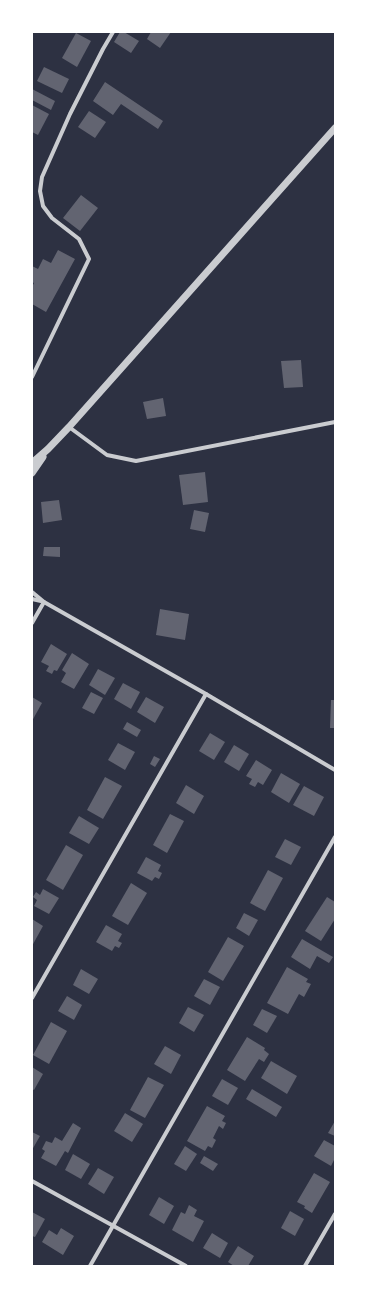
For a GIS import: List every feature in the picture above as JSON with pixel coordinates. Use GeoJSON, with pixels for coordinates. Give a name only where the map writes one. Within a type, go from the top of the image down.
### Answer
{"type":"FeatureCollection","features":[{"type":"Feature","properties":{"kind":"street"},"geometry":{"type":"LineString","coordinates":[[32,377],[89,259],[78,239],[52,218],[43,206],[40,191],[42,177],[70,114],[113,32]]}},
{"type":"Feature","properties":{"kind":"street"},"geometry":{"type":"LineString","coordinates":[[32,463],[69,427],[335,128]]}},
{"type":"Feature","properties":{"kind":"street"},"geometry":{"type":"LineString","coordinates":[[69,427],[107,455],[136,461],[335,422]]}},
{"type":"Feature","properties":{"kind":"street"},"geometry":{"type":"LineString","coordinates":[[32,473],[48,449]]}},
{"type":"Feature","properties":{"kind":"street"},"geometry":{"type":"LineString","coordinates":[[32,592],[44,602],[206,694],[335,770]]}},
{"type":"Feature","properties":{"kind":"street"},"geometry":{"type":"LineString","coordinates":[[32,599],[44,602]]}},
{"type":"Feature","properties":{"kind":"street"},"geometry":{"type":"LineString","coordinates":[[32,623],[44,602]]}},
{"type":"Feature","properties":{"kind":"street"},"geometry":{"type":"LineString","coordinates":[[32,998],[206,694]]}},
{"type":"Feature","properties":{"kind":"street"},"geometry":{"type":"LineString","coordinates":[[90,1266],[335,837]]}},
{"type":"Feature","properties":{"kind":"street"},"geometry":{"type":"LineString","coordinates":[[32,1180],[186,1266]]}},
{"type":"Feature","properties":{"kind":"street"},"geometry":{"type":"LineString","coordinates":[[305,1266],[335,1214]]}},
{"type":"Feature","properties":{"kind":"building"},"geometry":{"type":"Polygon","coordinates":[[[120,32],[124,32],[139,41],[131,53],[114,42],[120,32]]]}},
{"type":"Feature","properties":{"kind":"building"},"geometry":{"type":"Polygon","coordinates":[[[151,32],[171,32],[160,48],[147,39],[151,32]]]}},
{"type":"Feature","properties":{"kind":"building"},"geometry":{"type":"Polygon","coordinates":[[[76,33],[91,41],[77,67],[62,58],[76,33]]]}},
{"type":"Feature","properties":{"kind":"building"},"geometry":{"type":"Polygon","coordinates":[[[44,67],[69,79],[62,93],[37,81],[44,67]]]}},
{"type":"Feature","properties":{"kind":"building"},"geometry":{"type":"Polygon","coordinates":[[[105,82],[163,121],[158,129],[121,104],[113,115],[93,101],[105,82]]]}},
{"type":"Feature","properties":{"kind":"building"},"geometry":{"type":"Polygon","coordinates":[[[32,89],[55,101],[51,110],[32,100],[32,89]]]}},
{"type":"Feature","properties":{"kind":"building"},"geometry":{"type":"Polygon","coordinates":[[[32,105],[49,114],[38,135],[32,132],[32,105]]]}},
{"type":"Feature","properties":{"kind":"building"},"geometry":{"type":"Polygon","coordinates":[[[89,111],[106,122],[95,138],[78,127],[89,111]]]}},
{"type":"Feature","properties":{"kind":"building"},"geometry":{"type":"Polygon","coordinates":[[[81,195],[98,208],[80,231],[63,218],[81,195]]]}},
{"type":"Feature","properties":{"kind":"building"},"geometry":{"type":"Polygon","coordinates":[[[58,250],[75,259],[46,312],[32,304],[32,287],[34,283],[32,282],[32,266],[38,269],[43,259],[51,263],[58,250]]]}},
{"type":"Feature","properties":{"kind":"building"},"geometry":{"type":"Polygon","coordinates":[[[301,360],[303,387],[284,388],[281,361],[301,360]]]}},
{"type":"Feature","properties":{"kind":"building"},"geometry":{"type":"Polygon","coordinates":[[[163,398],[166,416],[147,419],[143,402],[163,398]]]}},
{"type":"Feature","properties":{"kind":"building"},"geometry":{"type":"Polygon","coordinates":[[[205,472],[208,502],[183,505],[179,475],[205,472]]]}},
{"type":"Feature","properties":{"kind":"building"},"geometry":{"type":"Polygon","coordinates":[[[59,500],[62,520],[43,523],[41,502],[59,500]]]}},
{"type":"Feature","properties":{"kind":"building"},"geometry":{"type":"Polygon","coordinates":[[[194,510],[209,513],[205,532],[190,529],[194,510]]]}},
{"type":"Feature","properties":{"kind":"building"},"geometry":{"type":"Polygon","coordinates":[[[44,547],[60,547],[60,557],[43,556],[44,547]]]}},
{"type":"Feature","properties":{"kind":"building"},"geometry":{"type":"Polygon","coordinates":[[[160,609],[189,614],[185,640],[156,635],[160,609]]]}},
{"type":"Feature","properties":{"kind":"building"},"geometry":{"type":"Polygon","coordinates":[[[51,644],[67,654],[57,671],[54,670],[52,674],[46,671],[49,666],[41,662],[51,644]]]}},
{"type":"Feature","properties":{"kind":"building"},"geometry":{"type":"Polygon","coordinates":[[[72,653],[89,664],[74,689],[61,682],[66,673],[62,670],[72,653]]]}},
{"type":"Feature","properties":{"kind":"building"},"geometry":{"type":"Polygon","coordinates":[[[98,669],[115,678],[105,695],[89,685],[98,669]]]}},
{"type":"Feature","properties":{"kind":"building"},"geometry":{"type":"Polygon","coordinates":[[[123,683],[140,692],[131,709],[114,699],[123,683]]]}},
{"type":"Feature","properties":{"kind":"building"},"geometry":{"type":"Polygon","coordinates":[[[91,692],[103,698],[94,714],[82,708],[91,692]]]}},
{"type":"Feature","properties":{"kind":"building"},"geometry":{"type":"Polygon","coordinates":[[[32,697],[42,703],[32,721],[32,697]]]}},
{"type":"Feature","properties":{"kind":"building"},"geometry":{"type":"Polygon","coordinates":[[[146,697],[164,707],[155,723],[137,712],[146,697]]]}},
{"type":"Feature","properties":{"kind":"building"},"geometry":{"type":"Polygon","coordinates":[[[331,700],[335,700],[335,728],[330,728],[331,700]]]}},
{"type":"Feature","properties":{"kind":"building"},"geometry":{"type":"Polygon","coordinates":[[[127,722],[141,730],[137,737],[123,729],[127,722]]]}},
{"type":"Feature","properties":{"kind":"building"},"geometry":{"type":"Polygon","coordinates":[[[210,733],[225,742],[214,760],[199,751],[210,733]]]}},
{"type":"Feature","properties":{"kind":"building"},"geometry":{"type":"Polygon","coordinates":[[[118,743],[135,752],[125,770],[108,760],[118,743]]]}},
{"type":"Feature","properties":{"kind":"building"},"geometry":{"type":"Polygon","coordinates":[[[234,745],[249,754],[239,771],[224,762],[234,745]]]}},
{"type":"Feature","properties":{"kind":"building"},"geometry":{"type":"Polygon","coordinates":[[[154,756],[160,759],[155,767],[150,764],[154,756]]]}},
{"type":"Feature","properties":{"kind":"building"},"geometry":{"type":"Polygon","coordinates":[[[256,760],[272,770],[263,785],[258,782],[255,787],[249,784],[252,779],[246,776],[256,760]]]}},
{"type":"Feature","properties":{"kind":"building"},"geometry":{"type":"Polygon","coordinates":[[[281,773],[300,784],[289,803],[271,792],[281,773]]]}},
{"type":"Feature","properties":{"kind":"building"},"geometry":{"type":"Polygon","coordinates":[[[105,777],[122,786],[103,819],[87,810],[105,777]]]}},
{"type":"Feature","properties":{"kind":"building"},"geometry":{"type":"Polygon","coordinates":[[[186,785],[204,796],[194,814],[176,803],[186,785]]]}},
{"type":"Feature","properties":{"kind":"building"},"geometry":{"type":"Polygon","coordinates":[[[304,786],[324,797],[314,816],[293,805],[304,786]]]}},
{"type":"Feature","properties":{"kind":"building"},"geometry":{"type":"Polygon","coordinates":[[[170,814],[184,821],[167,853],[153,845],[170,814]]]}},
{"type":"Feature","properties":{"kind":"building"},"geometry":{"type":"Polygon","coordinates":[[[79,816],[99,828],[89,844],[69,833],[79,816]]]}},
{"type":"Feature","properties":{"kind":"building"},"geometry":{"type":"Polygon","coordinates":[[[285,839],[301,847],[291,865],[275,857],[285,839]]]}},
{"type":"Feature","properties":{"kind":"building"},"geometry":{"type":"Polygon","coordinates":[[[66,845],[83,855],[63,890],[46,880],[66,845]]]}},
{"type":"Feature","properties":{"kind":"building"},"geometry":{"type":"Polygon","coordinates":[[[146,857],[161,865],[158,871],[162,873],[159,879],[155,877],[152,881],[137,873],[146,857]]]}},
{"type":"Feature","properties":{"kind":"building"},"geometry":{"type":"Polygon","coordinates":[[[268,870],[283,878],[265,911],[250,903],[268,870]]]}},
{"type":"Feature","properties":{"kind":"building"},"geometry":{"type":"Polygon","coordinates":[[[131,883],[147,893],[128,925],[112,916],[131,883]]]}},
{"type":"Feature","properties":{"kind":"building"},"geometry":{"type":"Polygon","coordinates":[[[43,889],[59,898],[49,914],[34,906],[37,900],[33,897],[36,892],[40,895],[43,889]]]}},
{"type":"Feature","properties":{"kind":"building"},"geometry":{"type":"Polygon","coordinates":[[[327,897],[335,902],[335,919],[321,941],[305,931],[327,897]]]}},
{"type":"Feature","properties":{"kind":"building"},"geometry":{"type":"Polygon","coordinates":[[[244,913],[258,920],[249,936],[236,928],[244,913]]]}},
{"type":"Feature","properties":{"kind":"building"},"geometry":{"type":"Polygon","coordinates":[[[32,919],[43,926],[32,946],[32,919]]]}},
{"type":"Feature","properties":{"kind":"building"},"geometry":{"type":"Polygon","coordinates":[[[106,925],[122,934],[118,941],[122,943],[119,948],[115,946],[112,951],[96,942],[106,925]]]}},
{"type":"Feature","properties":{"kind":"building"},"geometry":{"type":"Polygon","coordinates":[[[228,937],[244,946],[223,981],[208,972],[228,937]]]}},
{"type":"Feature","properties":{"kind":"building"},"geometry":{"type":"Polygon","coordinates":[[[302,939],[333,957],[329,963],[317,956],[310,969],[291,957],[302,939]]]}},
{"type":"Feature","properties":{"kind":"building"},"geometry":{"type":"Polygon","coordinates":[[[287,967],[308,979],[306,982],[311,984],[304,997],[299,994],[288,1014],[267,1003],[287,967]]]}},
{"type":"Feature","properties":{"kind":"building"},"geometry":{"type":"Polygon","coordinates":[[[81,969],[98,979],[89,994],[73,985],[81,969]]]}},
{"type":"Feature","properties":{"kind":"building"},"geometry":{"type":"Polygon","coordinates":[[[204,979],[220,987],[210,1005],[194,996],[204,979]]]}},
{"type":"Feature","properties":{"kind":"building"},"geometry":{"type":"Polygon","coordinates":[[[67,996],[82,1005],[74,1020],[58,1011],[67,996]]]}},
{"type":"Feature","properties":{"kind":"building"},"geometry":{"type":"Polygon","coordinates":[[[188,1007],[204,1015],[194,1032],[179,1023],[188,1007]]]}},
{"type":"Feature","properties":{"kind":"building"},"geometry":{"type":"Polygon","coordinates":[[[262,1009],[277,1016],[267,1033],[253,1025],[262,1009]]]}},
{"type":"Feature","properties":{"kind":"building"},"geometry":{"type":"Polygon","coordinates":[[[51,1022],[67,1031],[49,1064],[33,1055],[51,1022]]]}},
{"type":"Feature","properties":{"kind":"building"},"geometry":{"type":"Polygon","coordinates":[[[247,1037],[265,1048],[264,1050],[269,1054],[264,1062],[259,1059],[245,1081],[227,1070],[247,1037]]]}},
{"type":"Feature","properties":{"kind":"building"},"geometry":{"type":"Polygon","coordinates":[[[165,1046],[181,1055],[171,1074],[154,1064],[165,1046]]]}},
{"type":"Feature","properties":{"kind":"building"},"geometry":{"type":"Polygon","coordinates":[[[271,1061],[297,1076],[287,1094],[261,1078],[271,1061]]]}},
{"type":"Feature","properties":{"kind":"building"},"geometry":{"type":"Polygon","coordinates":[[[32,1067],[43,1074],[34,1090],[32,1089],[32,1067]]]}},
{"type":"Feature","properties":{"kind":"building"},"geometry":{"type":"Polygon","coordinates":[[[148,1077],[164,1085],[145,1118],[130,1110],[148,1077]]]}},
{"type":"Feature","properties":{"kind":"building"},"geometry":{"type":"Polygon","coordinates":[[[222,1079],[238,1088],[228,1105],[212,1096],[222,1079]]]}},
{"type":"Feature","properties":{"kind":"building"},"geometry":{"type":"Polygon","coordinates":[[[252,1089],[282,1107],[276,1117],[246,1099],[252,1089]]]}},
{"type":"Feature","properties":{"kind":"building"},"geometry":{"type":"Polygon","coordinates":[[[207,1106],[225,1116],[222,1121],[226,1123],[223,1129],[219,1126],[213,1138],[216,1140],[212,1148],[208,1146],[205,1151],[187,1141],[207,1106]]]}},
{"type":"Feature","properties":{"kind":"building"},"geometry":{"type":"Polygon","coordinates":[[[125,1113],[143,1124],[132,1142],[114,1131],[125,1113]]]}},
{"type":"Feature","properties":{"kind":"building"},"geometry":{"type":"Polygon","coordinates":[[[335,1121],[335,1136],[328,1133],[335,1121]]]}},
{"type":"Feature","properties":{"kind":"building"},"geometry":{"type":"Polygon","coordinates":[[[73,1123],[81,1128],[68,1153],[65,1151],[56,1166],[41,1158],[45,1151],[42,1149],[46,1141],[52,1143],[55,1137],[62,1141],[73,1123]]]}},
{"type":"Feature","properties":{"kind":"building"},"geometry":{"type":"Polygon","coordinates":[[[32,1132],[40,1136],[32,1150],[32,1132]]]}},
{"type":"Feature","properties":{"kind":"building"},"geometry":{"type":"Polygon","coordinates":[[[324,1140],[335,1146],[335,1158],[331,1166],[314,1156],[324,1140]]]}},
{"type":"Feature","properties":{"kind":"building"},"geometry":{"type":"Polygon","coordinates":[[[185,1146],[197,1154],[186,1171],[174,1164],[185,1146]]]}},
{"type":"Feature","properties":{"kind":"building"},"geometry":{"type":"Polygon","coordinates":[[[73,1154],[90,1164],[81,1179],[65,1170],[73,1154]]]}},
{"type":"Feature","properties":{"kind":"building"},"geometry":{"type":"Polygon","coordinates":[[[204,1156],[218,1164],[213,1171],[200,1163],[204,1156]]]}},
{"type":"Feature","properties":{"kind":"building"},"geometry":{"type":"Polygon","coordinates":[[[98,1168],[114,1177],[104,1194],[88,1184],[98,1168]]]}},
{"type":"Feature","properties":{"kind":"building"},"geometry":{"type":"Polygon","coordinates":[[[314,1173],[330,1182],[312,1213],[304,1208],[305,1206],[297,1202],[314,1173]]]}},
{"type":"Feature","properties":{"kind":"building"},"geometry":{"type":"Polygon","coordinates":[[[159,1197],[174,1206],[164,1224],[149,1215],[159,1197]]]}},
{"type":"Feature","properties":{"kind":"building"},"geometry":{"type":"Polygon","coordinates":[[[189,1205],[197,1210],[194,1216],[204,1221],[193,1242],[172,1230],[181,1212],[185,1214],[189,1205]]]}},
{"type":"Feature","properties":{"kind":"building"},"geometry":{"type":"Polygon","coordinates":[[[290,1211],[304,1219],[295,1236],[281,1228],[290,1211]]]}},
{"type":"Feature","properties":{"kind":"building"},"geometry":{"type":"Polygon","coordinates":[[[32,1212],[45,1219],[35,1237],[32,1236],[32,1212]]]}},
{"type":"Feature","properties":{"kind":"building"},"geometry":{"type":"Polygon","coordinates":[[[61,1228],[74,1236],[63,1255],[42,1242],[49,1230],[57,1235],[61,1228]]]}},
{"type":"Feature","properties":{"kind":"building"},"geometry":{"type":"Polygon","coordinates":[[[212,1233],[228,1243],[220,1258],[203,1248],[212,1233]]]}},
{"type":"Feature","properties":{"kind":"building"},"geometry":{"type":"Polygon","coordinates":[[[238,1246],[254,1256],[248,1266],[234,1266],[228,1262],[238,1246]]]}}]}
